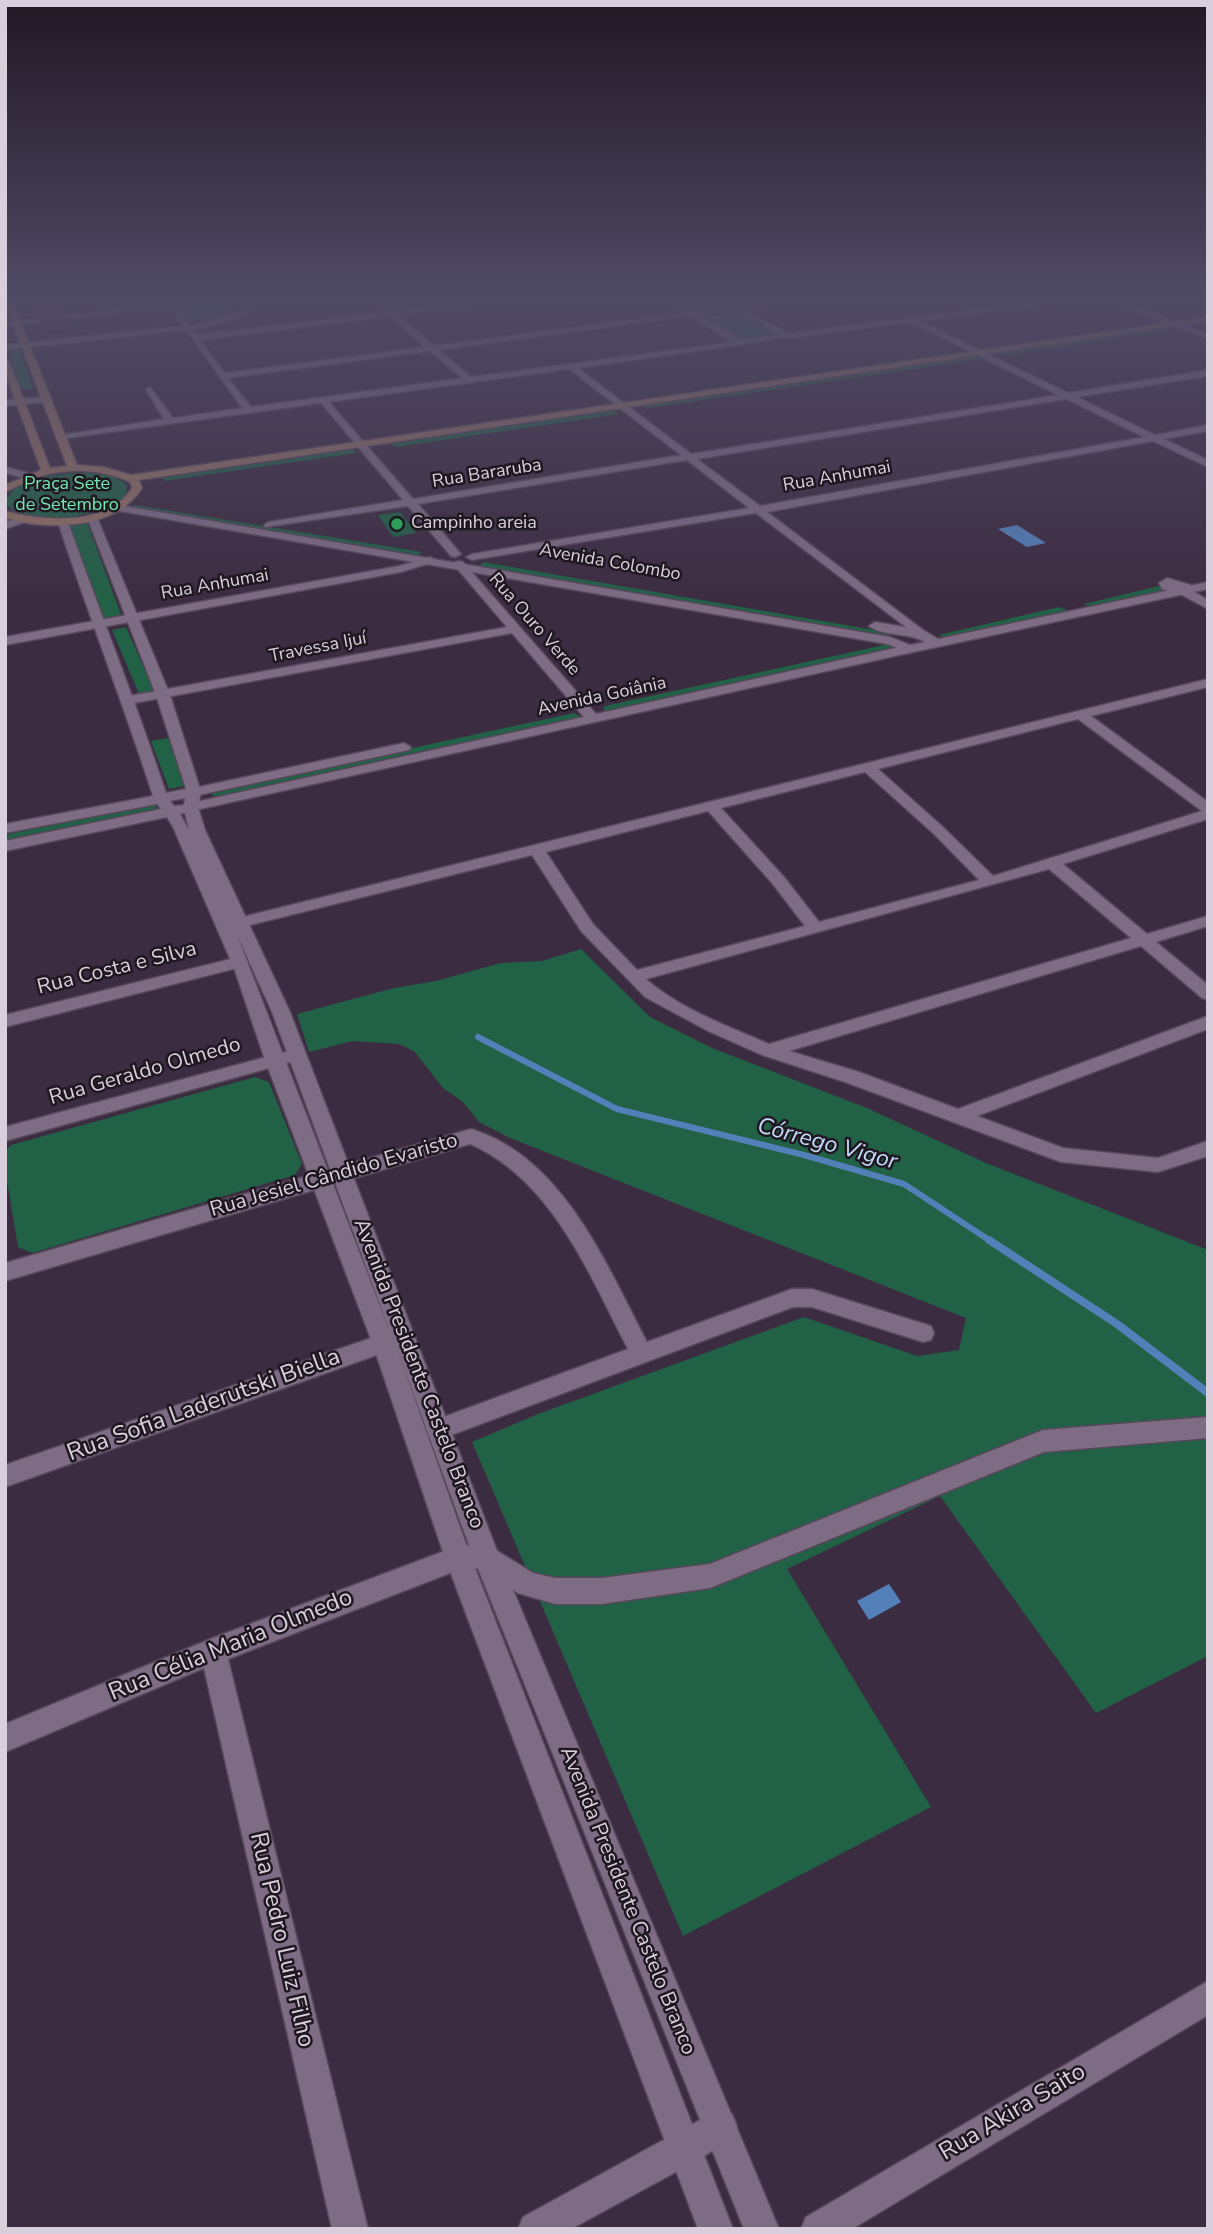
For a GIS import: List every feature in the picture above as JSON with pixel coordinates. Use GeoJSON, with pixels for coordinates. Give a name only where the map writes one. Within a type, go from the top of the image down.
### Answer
{"type":"FeatureCollection","features":[{"type":"Feature","properties":{"kind":"main road"},"geometry":{"type":"LineString","coordinates":[[19,399],[47,473]]}},
{"type":"Feature","properties":{"kind":"main road"},"geometry":{"type":"LineString","coordinates":[[45,399],[74,470]]}},
{"type":"Feature","properties":{"kind":"main road"},"geometry":{"type":"LineString","coordinates":[[7,487],[47,473],[74,470],[108,471],[138,485],[361,444],[667,399]]}},
{"type":"Feature","properties":{"kind":"main road"},"geometry":{"type":"LineString","coordinates":[[223,476],[736,399]]}},
{"type":"Feature","properties":{"kind":"main road"},"geometry":{"type":"LineString","coordinates":[[36,439],[60,436]]}},
{"type":"Feature","properties":{"kind":"main road"},"geometry":{"type":"LineString","coordinates":[[21,520],[63,522],[92,517],[124,504],[138,485]]}},
{"type":"Feature","properties":{"kind":"street"},"geometry":{"type":"LineString","coordinates":[[5,403],[18,399]]}},
{"type":"Feature","properties":{"kind":"street"},"geometry":{"type":"LineString","coordinates":[[156,399],[170,421]]}},
{"type":"Feature","properties":{"kind":"street"},"geometry":{"type":"LineString","coordinates":[[239,399],[248,410]]}},
{"type":"Feature","properties":{"kind":"street"},"geometry":{"type":"LineString","coordinates":[[60,436],[328,399]]}},
{"type":"Feature","properties":{"kind":"street"},"geometry":{"type":"LineString","coordinates":[[612,399],[919,633],[936,643]]}},
{"type":"Feature","properties":{"kind":"street","name":"Rua Bararuba"},"geometry":{"type":"LineString","coordinates":[[269,525],[1048,399]]}},
{"type":"Feature","properties":{"kind":"street"},"geometry":{"type":"LineString","coordinates":[[1075,399],[1208,464]]}},
{"type":"Feature","properties":{"kind":"street","name":"Rua Ouro Verde"},"geometry":{"type":"LineString","coordinates":[[323,400],[412,502],[513,629],[589,713]]}},
{"type":"Feature","properties":{"kind":"street","name":"Rua Anhumai"},"geometry":{"type":"LineString","coordinates":[[472,557],[758,510],[1208,428]]}},
{"type":"Feature","properties":{"kind":"street"},"geometry":{"type":"LineString","coordinates":[[5,470],[32,477]]}},
{"type":"Feature","properties":{"kind":"street","name":"Avenida Colombo"},"geometry":{"type":"LineString","coordinates":[[124,504],[441,552],[457,559],[890,641]]}},
{"type":"Feature","properties":{"kind":"street","name":"Avenida Colombo"},"geometry":{"type":"LineString","coordinates":[[124,504],[430,560],[472,557],[919,633]]}},
{"type":"Feature","properties":{"kind":"street","name":"Avenida Presidente Castelo Branco"},"geometry":{"type":"LineString","coordinates":[[92,517],[163,695],[157,734],[179,803]]}},
{"type":"Feature","properties":{"kind":"street"},"geometry":{"type":"LineString","coordinates":[[6,518],[21,520]]}},
{"type":"Feature","properties":{"kind":"street","name":"Avenida Presidente Castelo Branco"},"geometry":{"type":"LineString","coordinates":[[63,522],[98,624],[129,699],[157,734],[179,803],[233,925],[281,1012],[285,1057]]}},
{"type":"Feature","properties":{"kind":"street"},"geometry":{"type":"LineString","coordinates":[[430,560],[432,555],[441,552]]}},
{"type":"Feature","properties":{"kind":"street","name":"Rua Anhumai"},"geometry":{"type":"LineString","coordinates":[[5,641],[401,569],[430,560]]}},
{"type":"Feature","properties":{"kind":"street","name":"Avenida Goiânia"},"geometry":{"type":"LineString","coordinates":[[589,713],[919,633],[1208,572]]}},
{"type":"Feature","properties":{"kind":"street"},"geometry":{"type":"LineString","coordinates":[[1167,581],[1164,584],[1166,587],[1184,591],[1208,605]]}},
{"type":"Feature","properties":{"kind":"street","name":"Avenida Goiânia"},"geometry":{"type":"LineString","coordinates":[[5,846],[179,803],[589,713],[909,649],[1208,585]]}},
{"type":"Feature","properties":{"kind":"street"},"geometry":{"type":"LineString","coordinates":[[1067,602],[1082,612]]}},
{"type":"Feature","properties":{"kind":"street","name":"Travessa Ijuí"},"geometry":{"type":"LineString","coordinates":[[129,699],[163,695],[513,629]]}},
{"type":"Feature","properties":{"kind":"street"},"geometry":{"type":"LineString","coordinates":[[890,641],[909,649]]}},
{"type":"Feature","properties":{"kind":"street"},"geometry":{"type":"LineString","coordinates":[[233,925],[1208,683]]}},
{"type":"Feature","properties":{"kind":"street"},"geometry":{"type":"LineString","coordinates":[[1081,715],[1208,812]]}},
{"type":"Feature","properties":{"kind":"street"},"geometry":{"type":"LineString","coordinates":[[867,767],[939,831],[990,882]]}},
{"type":"Feature","properties":{"kind":"street","name":"Avenida Goiânia"},"geometry":{"type":"LineString","coordinates":[[5,829],[179,803]]}},
{"type":"Feature","properties":{"kind":"street"},"geometry":{"type":"LineString","coordinates":[[711,806],[778,880],[816,929]]}},
{"type":"Feature","properties":{"kind":"street"},"geometry":{"type":"LineString","coordinates":[[633,977],[990,882],[1208,812]]}},
{"type":"Feature","properties":{"kind":"street"},"geometry":{"type":"LineString","coordinates":[[537,850],[587,927],[651,993],[714,1027],[768,1051],[852,1077],[1061,1155],[1158,1165],[1208,1148]]}},
{"type":"Feature","properties":{"kind":"street"},"geometry":{"type":"LineString","coordinates":[[1051,862],[1208,994]]}},
{"type":"Feature","properties":{"kind":"street"},"geometry":{"type":"LineString","coordinates":[[768,1051],[1208,921]]}},
{"type":"Feature","properties":{"kind":"street","name":"Avenida Presidente Castelo Branco"},"geometry":{"type":"LineString","coordinates":[[233,925],[239,962],[285,1057],[332,1176],[716,2229]]}},
{"type":"Feature","properties":{"kind":"street","name":"Rua Costa e Silva"},"geometry":{"type":"LineString","coordinates":[[5,1021],[239,962]]}},
{"type":"Feature","properties":{"kind":"street"},"geometry":{"type":"LineString","coordinates":[[956,1118],[1208,1022]]}},
{"type":"Feature","properties":{"kind":"street","name":"Rua Geraldo Olmedo"},"geometry":{"type":"LineString","coordinates":[[5,1134],[285,1057]]}},
{"type":"Feature","properties":{"kind":"street","name":"Rua Jesiel Cândido Evaristo"},"geometry":{"type":"LineString","coordinates":[[5,1272],[471,1136],[504,1150],[550,1193],[576,1233],[642,1353]]}},
{"type":"Feature","properties":{"kind":"street"},"geometry":{"type":"LineString","coordinates":[[438,1429],[792,1298],[812,1298],[923,1333]]}},
{"type":"Feature","properties":{"kind":"street","name":"Avenida Presidente Castelo Branco"},"geometry":{"type":"LineString","coordinates":[[393,1339],[438,1429],[472,1557],[720,2126],[762,2229]]}},
{"type":"Feature","properties":{"kind":"street","name":"Rua Sofia Laderutski Biella"},"geometry":{"type":"LineString","coordinates":[[5,1476],[393,1339]]}},
{"type":"Feature","properties":{"kind":"street"},"geometry":{"type":"LineString","coordinates":[[472,1557],[527,1584],[555,1591],[602,1591],[710,1576],[1043,1441],[1208,1426]]}},
{"type":"Feature","properties":{"kind":"street","name":"Rua Célia Maria Olmedo"},"geometry":{"type":"LineString","coordinates":[[5,1738],[213,1651],[472,1557]]}},
{"type":"Feature","properties":{"kind":"street","name":"Rua Pedro Luiz Filho"},"geometry":{"type":"LineString","coordinates":[[213,1651],[349,2229]]}},
{"type":"Feature","properties":{"kind":"street","name":"Rua Akira Saito"},"geometry":{"type":"LineString","coordinates":[[818,2229],[1208,1997]]}},
{"type":"Feature","properties":{"kind":"street"},"geometry":{"type":"LineString","coordinates":[[535,2229],[686,2148],[720,2126]]}},
{"type":"Feature","properties":{"kind":"green space"},"geometry":{"type":"Polygon","coordinates":[[[680,399],[708,399],[648,408],[642,405],[680,399]]]}},
{"type":"Feature","properties":{"kind":"green space"},"geometry":{"type":"Polygon","coordinates":[[[613,410],[619,414],[396,447],[390,444],[613,410]]]}},
{"type":"Feature","properties":{"kind":"green space"},"geometry":{"type":"Polygon","coordinates":[[[352,449],[356,453],[164,481],[161,477],[352,449]]]}},
{"type":"Feature","properties":{"kind":"green space","name":"Praça Sete de Setembro"},"geometry":{"type":"Polygon","coordinates":[[[89,473],[112,476],[126,484],[127,494],[102,509],[65,518],[29,517],[15,511],[6,502],[19,486],[30,481],[55,475],[89,473]]]}},
{"type":"Feature","properties":{"kind":"green space"},"geometry":{"type":"Polygon","coordinates":[[[135,505],[422,552],[418,555],[131,508],[135,505]]]}},
{"type":"Feature","properties":{"kind":"green space","name":"Campinho areia"},"geometry":{"type":"Polygon","coordinates":[[[400,512],[416,533],[393,537],[378,515],[400,512]]]}},
{"type":"Feature","properties":{"kind":"green space"},"geometry":{"type":"Polygon","coordinates":[[[86,520],[122,617],[104,620],[69,523],[86,520]]]}},
{"type":"Feature","properties":{"kind":"green space"},"geometry":{"type":"Polygon","coordinates":[[[483,562],[891,633],[889,636],[480,566],[483,562]]]}},
{"type":"Feature","properties":{"kind":"green space"},"geometry":{"type":"Polygon","coordinates":[[[1159,586],[1164,591],[1090,607],[1084,604],[1159,586]]]}},
{"type":"Feature","properties":{"kind":"green space"},"geometry":{"type":"Polygon","coordinates":[[[1059,607],[1069,611],[947,638],[939,635],[1059,607]]]}},
{"type":"Feature","properties":{"kind":"green space"},"geometry":{"type":"Polygon","coordinates":[[[126,627],[154,691],[139,694],[112,630],[126,627]]]}},
{"type":"Feature","properties":{"kind":"green space"},"geometry":{"type":"Polygon","coordinates":[[[889,644],[898,649],[607,712],[603,709],[605,706],[889,644]]]}},
{"type":"Feature","properties":{"kind":"green space"},"geometry":{"type":"Polygon","coordinates":[[[574,713],[581,717],[217,798],[212,795],[214,791],[574,713]]]}},
{"type":"Feature","properties":{"kind":"green space"},"geometry":{"type":"Polygon","coordinates":[[[169,738],[188,785],[169,789],[151,741],[169,738]]]}},
{"type":"Feature","properties":{"kind":"green space"},"geometry":{"type":"Polygon","coordinates":[[[155,803],[157,809],[5,841],[5,835],[155,803]]]}},
{"type":"Feature","properties":{"kind":"green space"},"geometry":{"type":"Polygon","coordinates":[[[581,949],[650,1017],[712,1048],[867,1108],[986,1163],[1208,1250],[1208,1656],[1096,1713],[940,1496],[787,1569],[931,1807],[683,1936],[472,1442],[538,1414],[804,1317],[917,1356],[959,1350],[966,1318],[510,1138],[479,1122],[463,1102],[443,1088],[414,1051],[399,1044],[353,1041],[309,1052],[297,1014],[501,963],[542,961],[581,949]]]}},
{"type":"Feature","properties":{"kind":"green space"},"geometry":{"type":"Polygon","coordinates":[[[255,1077],[269,1082],[302,1164],[295,1175],[32,1253],[18,1247],[5,1169],[5,1151],[11,1145],[255,1077]]]}},
{"type":"Feature","properties":{"kind":"water"},"geometry":{"type":"Polygon","coordinates":[[[1017,525],[1046,543],[1027,547],[998,529],[1017,525]]]}},
{"type":"Feature","properties":{"kind":"water"},"geometry":{"type":"Polygon","coordinates":[[[889,1584],[901,1602],[869,1620],[857,1601],[889,1584]]]}},
{"type":"Feature","properties":{"kind":"waterway","name":"Córrego Vigor"},"geometry":{"type":"LineString","coordinates":[[478,1037],[617,1109],[804,1155],[904,1184],[992,1242]]}},
{"type":"Feature","properties":{"kind":"waterway","name":"Córrego Vigor"},"geometry":{"type":"LineString","coordinates":[[989,1240],[1117,1324],[1208,1393]]}},
{"type":"Feature","properties":{"kind":"place","name":"Campinho areia"},"geometry":{"type":"Point","coordinates":[397,524]}}]}
